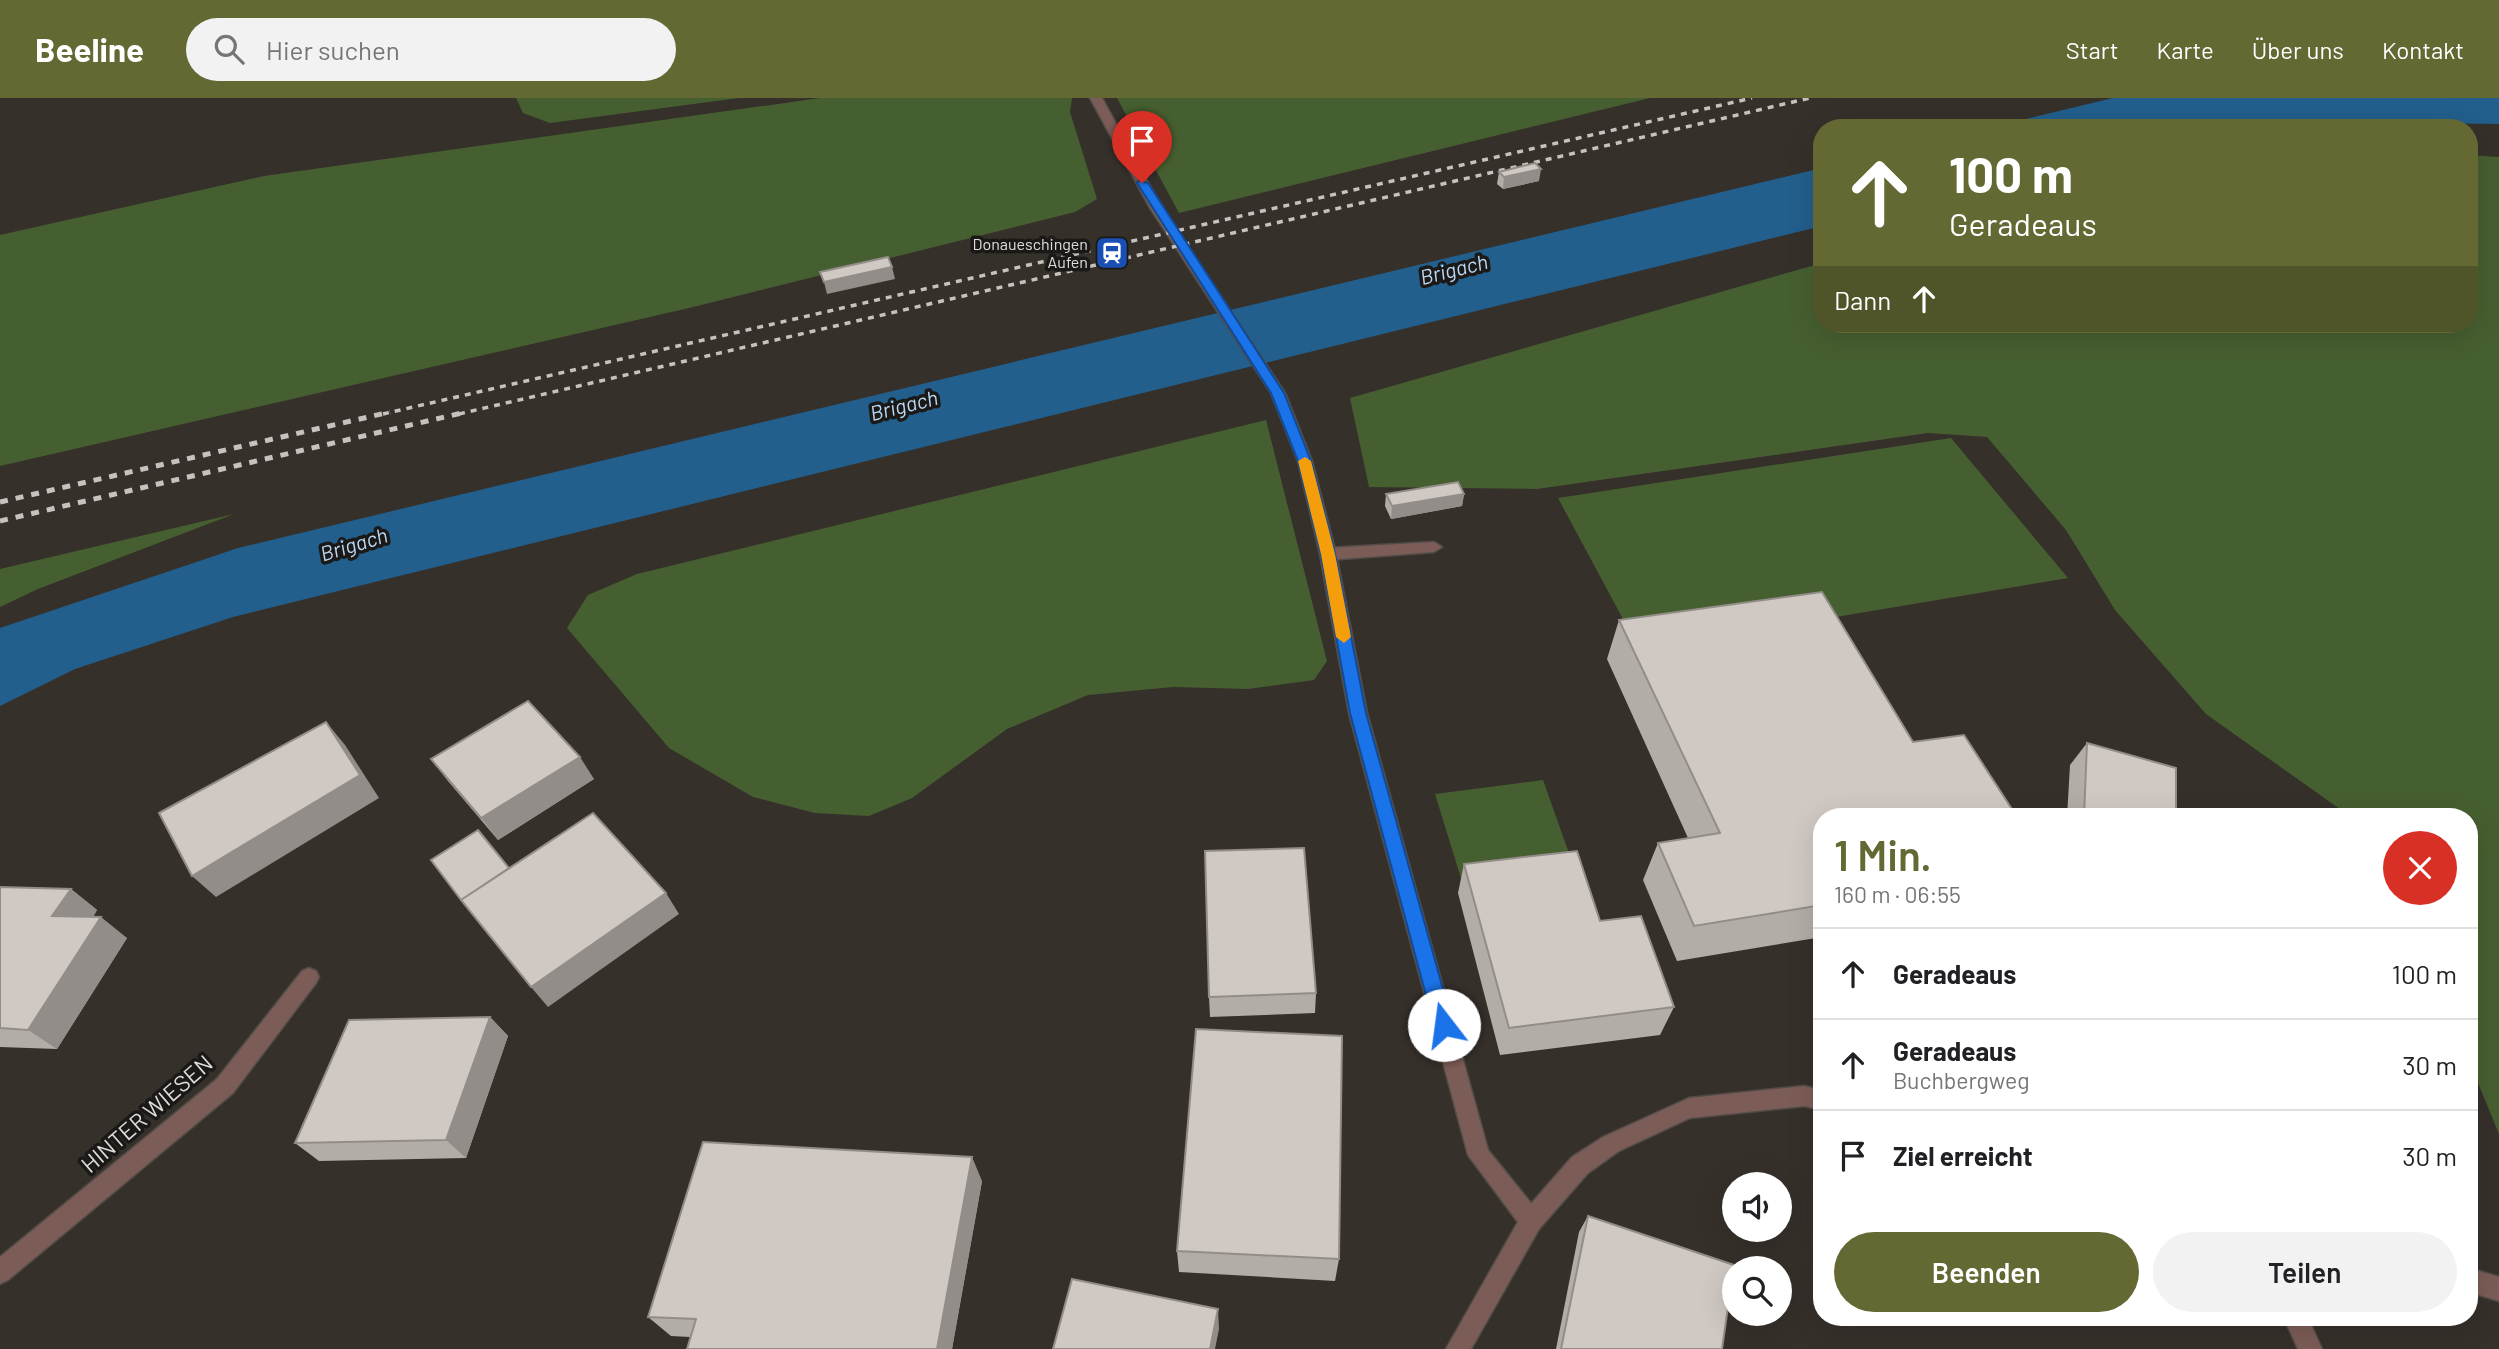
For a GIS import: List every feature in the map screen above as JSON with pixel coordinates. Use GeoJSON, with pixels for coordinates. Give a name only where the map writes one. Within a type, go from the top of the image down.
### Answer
{"type":"FeatureCollection","features":[{"type":"Feature","properties":{"kind":"street"},"geometry":{"type":"LineString","coordinates":[[1096,98],[1156,208],[1278,393],[1305,461],[1328,554],[1358,713],[1479,1155],[1531,1221]]}},
{"type":"Feature","properties":{"kind":"street"},"geometry":{"type":"LineString","coordinates":[[1328,554],[1434,547]]}},
{"type":"Feature","properties":{"kind":"street","name":"HINTER WIESEN"},"geometry":{"type":"LineString","coordinates":[[0,1272],[225,1086],[309,977]]}},
{"type":"Feature","properties":{"kind":"street"},"geometry":{"type":"LineString","coordinates":[[1458,1349],[1531,1221],[1580,1165],[1611,1144],[1689,1108],[1804,1096],[1813,1098]]}},
{"type":"Feature","properties":{"kind":"street"},"geometry":{"type":"LineString","coordinates":[[2478,1283],[2499,1289]]}},
{"type":"Feature","properties":{"kind":"street"},"geometry":{"type":"LineString","coordinates":[[2299,1326],[2310,1349]]}},
{"type":"Feature","properties":{"kind":"green space"},"geometry":{"type":"Polygon","coordinates":[[[516,98],[739,98],[550,123],[523,113],[516,98]]]}},
{"type":"Feature","properties":{"kind":"green space"},"geometry":{"type":"Polygon","coordinates":[[[820,98],[1072,98],[1070,112],[1097,199],[1075,212],[689,308],[0,466],[0,235],[264,176],[820,98]]]}},
{"type":"Feature","properties":{"kind":"green space"},"geometry":{"type":"Polygon","coordinates":[[[1117,98],[1650,98],[1179,213],[1117,98]]]}},
{"type":"Feature","properties":{"kind":"green space"},"geometry":{"type":"Polygon","coordinates":[[[2478,156],[2499,157],[2499,1134],[2478,1083],[2478,808],[2338,808],[2206,714],[2115,610],[2066,530],[1987,437],[1928,433],[1537,489],[1369,487],[1350,398],[1813,266],[1813,333],[2478,333],[2478,156]]]}},
{"type":"Feature","properties":{"kind":"green space"},"geometry":{"type":"Polygon","coordinates":[[[1266,420],[1327,661],[1314,680],[1248,689],[1173,687],[1088,695],[1007,729],[912,798],[869,816],[815,813],[753,797],[669,748],[567,628],[588,595],[637,574],[1266,420]]]}},
{"type":"Feature","properties":{"kind":"green space"},"geometry":{"type":"Polygon","coordinates":[[[1951,438],[2068,578],[1800,623],[1631,634],[1558,498],[1951,438]]]}},
{"type":"Feature","properties":{"kind":"green space"},"geometry":{"type":"Polygon","coordinates":[[[234,514],[38,589],[0,607],[0,569],[234,514]]]}},
{"type":"Feature","properties":{"kind":"green space"},"geometry":{"type":"Polygon","coordinates":[[[1543,780],[1576,873],[1464,888],[1435,794],[1543,780]]]}},
{"type":"Feature","properties":{"kind":"water"},"geometry":{"type":"Polygon","coordinates":[[[2113,98],[2499,98],[2499,124],[2478,124],[2478,119],[2026,119],[2113,98]]]}},
{"type":"Feature","properties":{"kind":"water","name":"Brigach"},"geometry":{"type":"Polygon","coordinates":[[[1813,170],[1813,228],[233,617],[75,669],[0,706],[0,628],[238,548],[1813,170]]]}},
{"type":"Feature","properties":{"kind":"building"},"geometry":{"type":"Polygon","coordinates":[[[1535,163],[1541,169],[1504,177],[1499,172],[1535,163]]]}},
{"type":"Feature","properties":{"kind":"building"},"geometry":{"type":"Polygon","coordinates":[[[888,257],[892,267],[824,282],[820,272],[888,257]]]}},
{"type":"Feature","properties":{"kind":"building"},"geometry":{"type":"Polygon","coordinates":[[[1458,482],[1464,494],[1392,506],[1386,494],[1458,482]]]}},
{"type":"Feature","properties":{"kind":"building"},"geometry":{"type":"Polygon","coordinates":[[[1822,592],[1913,742],[1964,735],[2011,808],[1813,808],[1813,906],[1694,926],[1658,843],[1720,833],[1619,620],[1822,592]]]}},
{"type":"Feature","properties":{"kind":"building"},"geometry":{"type":"Polygon","coordinates":[[[528,701],[580,757],[481,818],[431,759],[528,701]]]}},
{"type":"Feature","properties":{"kind":"building"},"geometry":{"type":"Polygon","coordinates":[[[326,722],[360,775],[192,876],[159,813],[326,722]]]}},
{"type":"Feature","properties":{"kind":"building"},"geometry":{"type":"Polygon","coordinates":[[[2087,743],[2176,768],[2176,808],[2084,808],[2087,743]]]}},
{"type":"Feature","properties":{"kind":"building"},"geometry":{"type":"Polygon","coordinates":[[[593,813],[666,893],[531,987],[461,900],[593,813]]]}},
{"type":"Feature","properties":{"kind":"building"},"geometry":{"type":"Polygon","coordinates":[[[478,830],[509,868],[461,900],[431,860],[478,830]]]}},
{"type":"Feature","properties":{"kind":"building"},"geometry":{"type":"Polygon","coordinates":[[[1304,848],[1316,993],[1209,997],[1205,851],[1304,848]]]}},
{"type":"Feature","properties":{"kind":"building"},"geometry":{"type":"Polygon","coordinates":[[[1577,851],[1600,921],[1641,916],[1674,1007],[1509,1028],[1464,864],[1577,851]]]}},
{"type":"Feature","properties":{"kind":"building"},"geometry":{"type":"Polygon","coordinates":[[[0,887],[71,889],[52,916],[101,917],[28,1030],[0,1028],[0,887]]]}},
{"type":"Feature","properties":{"kind":"building"},"geometry":{"type":"Polygon","coordinates":[[[490,1017],[446,1140],[295,1143],[349,1020],[490,1017]]]}},
{"type":"Feature","properties":{"kind":"building"},"geometry":{"type":"Polygon","coordinates":[[[1196,1029],[1342,1036],[1339,1259],[1177,1251],[1196,1029]]]}},
{"type":"Feature","properties":{"kind":"building"},"geometry":{"type":"Polygon","coordinates":[[[703,1142],[972,1157],[937,1349],[687,1349],[696,1319],[648,1317],[703,1142]]]}},
{"type":"Feature","properties":{"kind":"building"},"geometry":{"type":"Polygon","coordinates":[[[1588,1216],[1722,1261],[1722,1326],[1725,1326],[1722,1349],[1561,1349],[1588,1216]]]}},
{"type":"Feature","properties":{"kind":"building"},"geometry":{"type":"Polygon","coordinates":[[[1072,1279],[1218,1309],[1210,1349],[1053,1349],[1072,1279]]]}},
{"type":"Feature","properties":{"kind":"railway"},"geometry":{"type":"LineString","coordinates":[[383,414],[1752,98]]}},
{"type":"Feature","properties":{"kind":"railway"},"geometry":{"type":"LineString","coordinates":[[459,414],[1810,98]]}},
{"type":"Feature","properties":{"kind":"railway"},"geometry":{"type":"LineString","coordinates":[[0,502],[390,412]]}},
{"type":"Feature","properties":{"kind":"railway"},"geometry":{"type":"LineString","coordinates":[[0,521],[466,412]]}},
{"type":"Feature","properties":{"kind":"slow traffic"},"geometry":{"type":"LineString","coordinates":[[1305,461],[1328,554],[1344,637]]}},
{"type":"Feature","properties":{"kind":"place","name":"Donaueschingen Aufen"},"geometry":{"type":"Point","coordinates":[1112,253]}},
{"type":"Feature","properties":{"kind":"route"},"geometry":{"type":"LineString","coordinates":[[1142,183],[1188,259],[1278,393],[1305,461],[1328,554],[1358,713],[1444,1025]]}}]}
